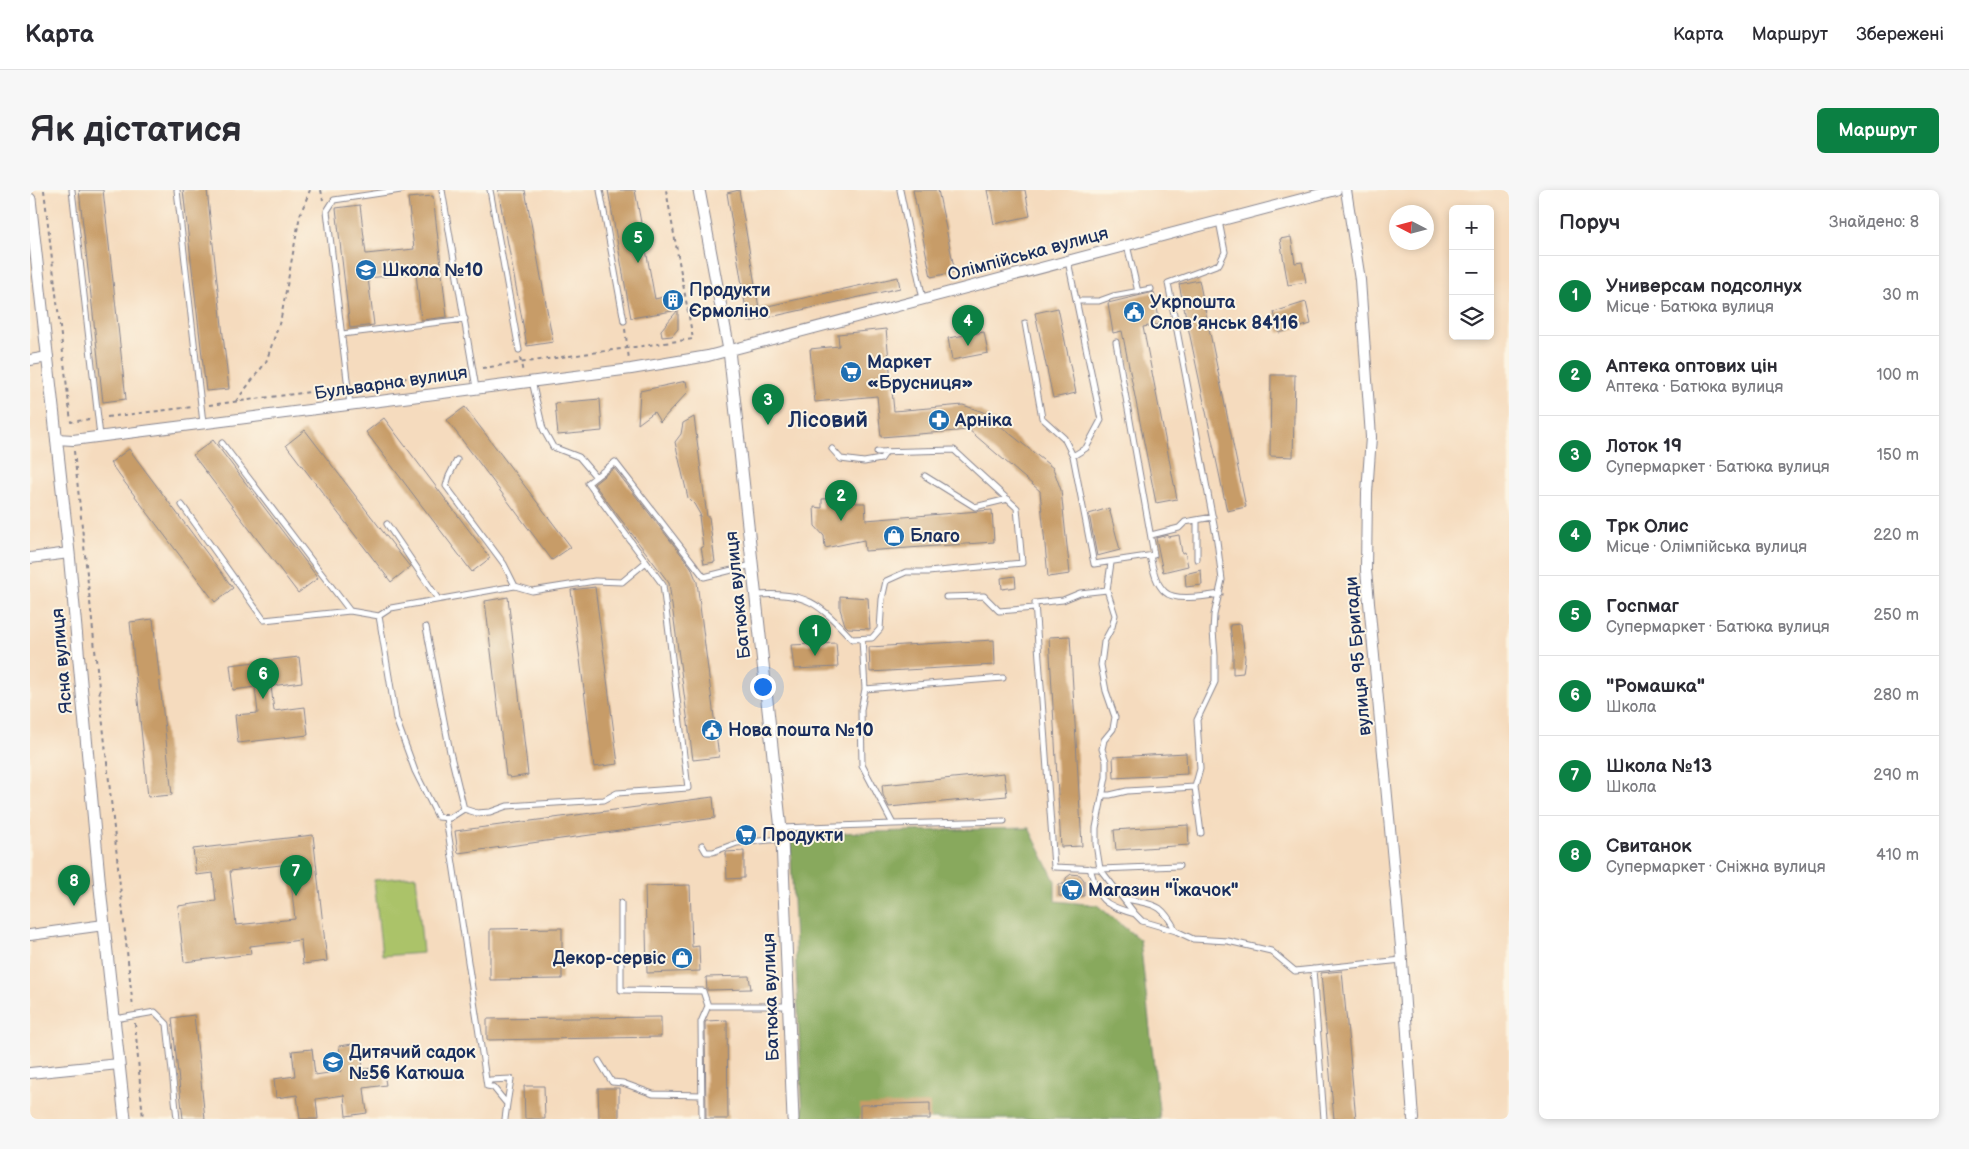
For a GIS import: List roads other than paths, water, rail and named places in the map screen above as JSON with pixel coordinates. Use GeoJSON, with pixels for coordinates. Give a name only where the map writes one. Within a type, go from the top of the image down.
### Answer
{"type":"FeatureCollection","features":[{"type":"Feature","properties":{"kind":"street","name":"Батюка вулиця"},"geometry":{"type":"LineString","coordinates":[[699,190],[730,350],[781,833],[793,1119]]}},
{"type":"Feature","properties":{"kind":"street","name":"Олімпійська вулиця"},"geometry":{"type":"LineString","coordinates":[[730,350],[1336,190]]}},
{"type":"Feature","properties":{"kind":"street","name":"вулиця 95 Бригади"},"geometry":{"type":"LineString","coordinates":[[1346,190],[1360,280],[1371,437],[1367,493],[1366,570],[1402,960],[1413,1119]]}},
{"type":"Feature","properties":{"kind":"street","name":"Ясна вулиця"},"geometry":{"type":"LineString","coordinates":[[30,199],[69,553],[104,925],[125,1119]]}},
{"type":"Feature","properties":{"kind":"street","name":"Бульварна вулиця"},"geometry":{"type":"LineString","coordinates":[[56,439],[73,440],[631,369],[708,356],[730,350]]}},
{"type":"Feature","properties":{"kind":"street"},"geometry":{"type":"LineString","coordinates":[[30,360],[48,357]]}},
{"type":"Feature","properties":{"kind":"street"},"geometry":{"type":"LineString","coordinates":[[30,558],[69,553]]}},
{"type":"Feature","properties":{"kind":"street"},"geometry":{"type":"LineString","coordinates":[[30,935],[104,925]]}},
{"type":"Feature","properties":{"kind":"street"},"geometry":{"type":"LineString","coordinates":[[30,1073],[119,1064]]}},
{"type":"Feature","properties":{"kind":"lane"},"geometry":{"type":"LineString","coordinates":[[72,190],[100,436]]}},
{"type":"Feature","properties":{"kind":"lane"},"geometry":{"type":"LineString","coordinates":[[177,190],[203,423]]}},
{"type":"Feature","properties":{"kind":"lane"},"geometry":{"type":"LineString","coordinates":[[350,405],[326,211],[334,200],[400,190]]}},
{"type":"Feature","properties":{"kind":"lane"},"geometry":{"type":"LineString","coordinates":[[442,190],[476,388]]}},
{"type":"Feature","properties":{"kind":"lane"},"geometry":{"type":"LineString","coordinates":[[490,190],[519,350]]}},
{"type":"Feature","properties":{"kind":"lane"},"geometry":{"type":"LineString","coordinates":[[600,190],[624,321]]}},
{"type":"Feature","properties":{"kind":"lane"},"geometry":{"type":"LineString","coordinates":[[900,190],[922,299]]}},
{"type":"Feature","properties":{"kind":"lane"},"geometry":{"type":"LineString","coordinates":[[1201,833],[1195,787],[1200,770],[1197,720],[1215,682],[1214,614],[1222,580],[1213,518],[1168,283],[1219,264],[1225,252],[1219,221]]}},
{"type":"Feature","properties":{"kind":"lane"},"geometry":{"type":"LineString","coordinates":[[1128,245],[1138,292]]}},
{"type":"Feature","properties":{"kind":"lane"},"geometry":{"type":"LineString","coordinates":[[1068,261],[1101,420],[1086,448],[1073,456]]}},
{"type":"Feature","properties":{"kind":"lane"},"geometry":{"type":"LineString","coordinates":[[1077,302],[1099,301],[1151,289]]}},
{"type":"Feature","properties":{"kind":"lane"},"geometry":{"type":"LineString","coordinates":[[342,334],[465,319]]}},
{"type":"Feature","properties":{"kind":"lane"},"geometry":{"type":"LineString","coordinates":[[1025,322],[1042,418],[1064,438],[1073,456],[1094,564],[1111,563],[1154,555],[1116,342]]}},
{"type":"Feature","properties":{"kind":"lane"},"geometry":{"type":"LineString","coordinates":[[528,381],[543,429],[553,448],[579,457],[596,477]]}},
{"type":"Feature","properties":{"kind":"lane"},"geometry":{"type":"LineString","coordinates":[[222,443],[350,611]]}},
{"type":"Feature","properties":{"kind":"lane"},"geometry":{"type":"LineString","coordinates":[[832,449],[841,459],[864,462],[881,459],[886,452]]}},
{"type":"Feature","properties":{"kind":"lane"},"geometry":{"type":"LineString","coordinates":[[756,595],[781,594],[806,599],[825,611],[852,639],[872,638],[880,629],[882,599],[886,582],[906,572],[928,572],[1022,563],[1017,508],[954,450],[877,452]]}},
{"type":"Feature","properties":{"kind":"lane"},"geometry":{"type":"LineString","coordinates":[[457,460],[448,476],[446,486],[504,564],[515,586]]}},
{"type":"Feature","properties":{"kind":"lane"},"geometry":{"type":"LineString","coordinates":[[464,808],[476,813],[490,812],[507,806],[604,800],[617,793],[688,788],[663,585],[588,483],[615,462],[704,577],[752,564]]}},
{"type":"Feature","properties":{"kind":"lane"},"geometry":{"type":"LineString","coordinates":[[925,476],[974,507],[1008,499]]}},
{"type":"Feature","properties":{"kind":"lane"},"geometry":{"type":"LineString","coordinates":[[182,505],[264,620],[350,611],[379,616],[391,608],[515,586],[532,591],[595,582],[622,582],[646,562]]}},
{"type":"Feature","properties":{"kind":"lane"},"geometry":{"type":"LineString","coordinates":[[1151,535],[1179,528],[1185,522],[1213,518]]}},
{"type":"Feature","properties":{"kind":"lane"},"geometry":{"type":"LineString","coordinates":[[1197,520],[1197,559]]}},
{"type":"Feature","properties":{"kind":"lane"},"geometry":{"type":"LineString","coordinates":[[386,524],[438,599]]}},
{"type":"Feature","properties":{"kind":"lane"},"geometry":{"type":"LineString","coordinates":[[1150,556],[1159,584],[1165,593],[1172,597],[1201,597],[1220,594]]}},
{"type":"Feature","properties":{"kind":"lane"},"geometry":{"type":"LineString","coordinates":[[1111,563],[1107,590],[1115,615],[1112,627],[1104,642],[1101,664],[1106,691],[1115,717],[1113,728],[1104,740],[1102,749],[1106,761],[1106,777],[1104,795],[1096,828],[1100,869],[1142,921],[1176,931],[1193,939],[1228,941],[1271,951],[1296,971],[1402,960]]}},
{"type":"Feature","properties":{"kind":"lane"},"geometry":{"type":"LineString","coordinates":[[1107,590],[1080,593],[1063,600],[1035,602],[1054,867],[1100,869],[1179,866]]}},
{"type":"Feature","properties":{"kind":"lane"},"geometry":{"type":"LineString","coordinates":[[946,597],[984,596],[999,611],[1035,608]]}},
{"type":"Feature","properties":{"kind":"lane"},"geometry":{"type":"LineString","coordinates":[[379,616],[396,719],[415,771],[438,817],[450,818],[464,808]]}},
{"type":"Feature","properties":{"kind":"lane"},"geometry":{"type":"LineString","coordinates":[[426,627],[450,752],[464,808]]}},
{"type":"Feature","properties":{"kind":"lane"},"geometry":{"type":"LineString","coordinates":[[862,639],[865,689],[861,710],[862,764],[877,797],[893,824]]}},
{"type":"Feature","properties":{"kind":"lane"},"geometry":{"type":"LineString","coordinates":[[865,689],[1003,678]]}},
{"type":"Feature","properties":{"kind":"lane"},"geometry":{"type":"LineString","coordinates":[[1104,795],[1127,791],[1195,787]]}},
{"type":"Feature","properties":{"kind":"lane"},"geometry":{"type":"LineString","coordinates":[[446,818],[487,1086]]}},
{"type":"Feature","properties":{"kind":"lane"},"geometry":{"type":"LineString","coordinates":[[702,845],[706,852],[713,852],[737,843],[781,833],[893,824],[1004,821]]}},
{"type":"Feature","properties":{"kind":"lane"},"geometry":{"type":"LineString","coordinates":[[1090,868],[1099,895],[1104,902],[1135,914]]}},
{"type":"Feature","properties":{"kind":"lane"},"geometry":{"type":"LineString","coordinates":[[1123,898],[1160,907],[1176,931]]}},
{"type":"Feature","properties":{"kind":"lane"},"geometry":{"type":"LineString","coordinates":[[621,903],[621,990],[703,991],[708,1006],[701,1022],[702,1119]]}},
{"type":"Feature","properties":{"kind":"lane"},"geometry":{"type":"LineString","coordinates":[[1313,968],[1324,1119]]}},
{"type":"Feature","properties":{"kind":"lane"},"geometry":{"type":"LineString","coordinates":[[708,1006],[789,1006]]}},
{"type":"Feature","properties":{"kind":"lane"},"geometry":{"type":"LineString","coordinates":[[114,1019],[155,1012],[167,1024],[177,1119]]}},
{"type":"Feature","properties":{"kind":"lane"},"geometry":{"type":"LineString","coordinates":[[599,1061],[612,1082],[623,1082],[653,1094],[702,1095]]}},
{"type":"Feature","properties":{"kind":"lane"},"geometry":{"type":"LineString","coordinates":[[487,1086],[490,1080],[511,1079],[505,1119]]}},
{"type":"Feature","properties":{"kind":"lane"},"geometry":{"type":"LineString","coordinates":[[487,1086],[493,1087],[507,1104]]}},
{"type":"Feature","properties":{"kind":"place","name":"Госпмаг"},"geometry":{"type":"Point","coordinates":[638,263]}},
{"type":"Feature","properties":{"kind":"place","name":"Школа №10"},"geometry":{"type":"Point","coordinates":[366,270]}},
{"type":"Feature","properties":{"kind":"place","name":"Продукти Єрмоліно"},"geometry":{"type":"Point","coordinates":[673,300]}},
{"type":"Feature","properties":{"kind":"place","name":"Укрпошта Слов’янськ 84116"},"geometry":{"type":"Point","coordinates":[1134,312]}},
{"type":"Feature","properties":{"kind":"place","name":"Трк Олис"},"geometry":{"type":"Point","coordinates":[968,346]}},
{"type":"Feature","properties":{"kind":"place","name":"Маркет «Брусниця»"},"geometry":{"type":"Point","coordinates":[851,372]}},
{"type":"Feature","properties":{"kind":"place","name":"Арніка"},"geometry":{"type":"Point","coordinates":[939,420]}},
{"type":"Feature","properties":{"kind":"place","name":"Лоток 19"},"geometry":{"type":"Point","coordinates":[768,425]}},
{"type":"Feature","properties":{"kind":"place","name":"Аптека оптових цін"},"geometry":{"type":"Point","coordinates":[841,521]}},
{"type":"Feature","properties":{"kind":"place","name":"Благо"},"geometry":{"type":"Point","coordinates":[894,536]}},
{"type":"Feature","properties":{"kind":"place","name":"Универсам подсолнух"},"geometry":{"type":"Point","coordinates":[815,656]}},
{"type":"Feature","properties":{"kind":"place","name":"\"Ромашка\""},"geometry":{"type":"Point","coordinates":[263,699]}},
{"type":"Feature","properties":{"kind":"place","name":"Нова пошта №10"},"geometry":{"type":"Point","coordinates":[712,730]}},
{"type":"Feature","properties":{"kind":"place","name":"Продукти"},"geometry":{"type":"Point","coordinates":[746,835]}},
{"type":"Feature","properties":{"kind":"place","name":"Магазин \"Їжачок\""},"geometry":{"type":"Point","coordinates":[1072,890]}},
{"type":"Feature","properties":{"kind":"place","name":"Школа №13"},"geometry":{"type":"Point","coordinates":[296,896]}},
{"type":"Feature","properties":{"kind":"place","name":"Свитанок"},"geometry":{"type":"Point","coordinates":[74,906]}},
{"type":"Feature","properties":{"kind":"place","name":"Декор-сервіс"},"geometry":{"type":"Point","coordinates":[682,958]}},
{"type":"Feature","properties":{"kind":"place","name":"Дитячий садок №56 Катюша"},"geometry":{"type":"Point","coordinates":[333,1062]}},
{"type":"Feature","properties":{"kind":"district","name":"Лісовий"},"geometry":{"type":"Point","coordinates":[828,420]}}]}
